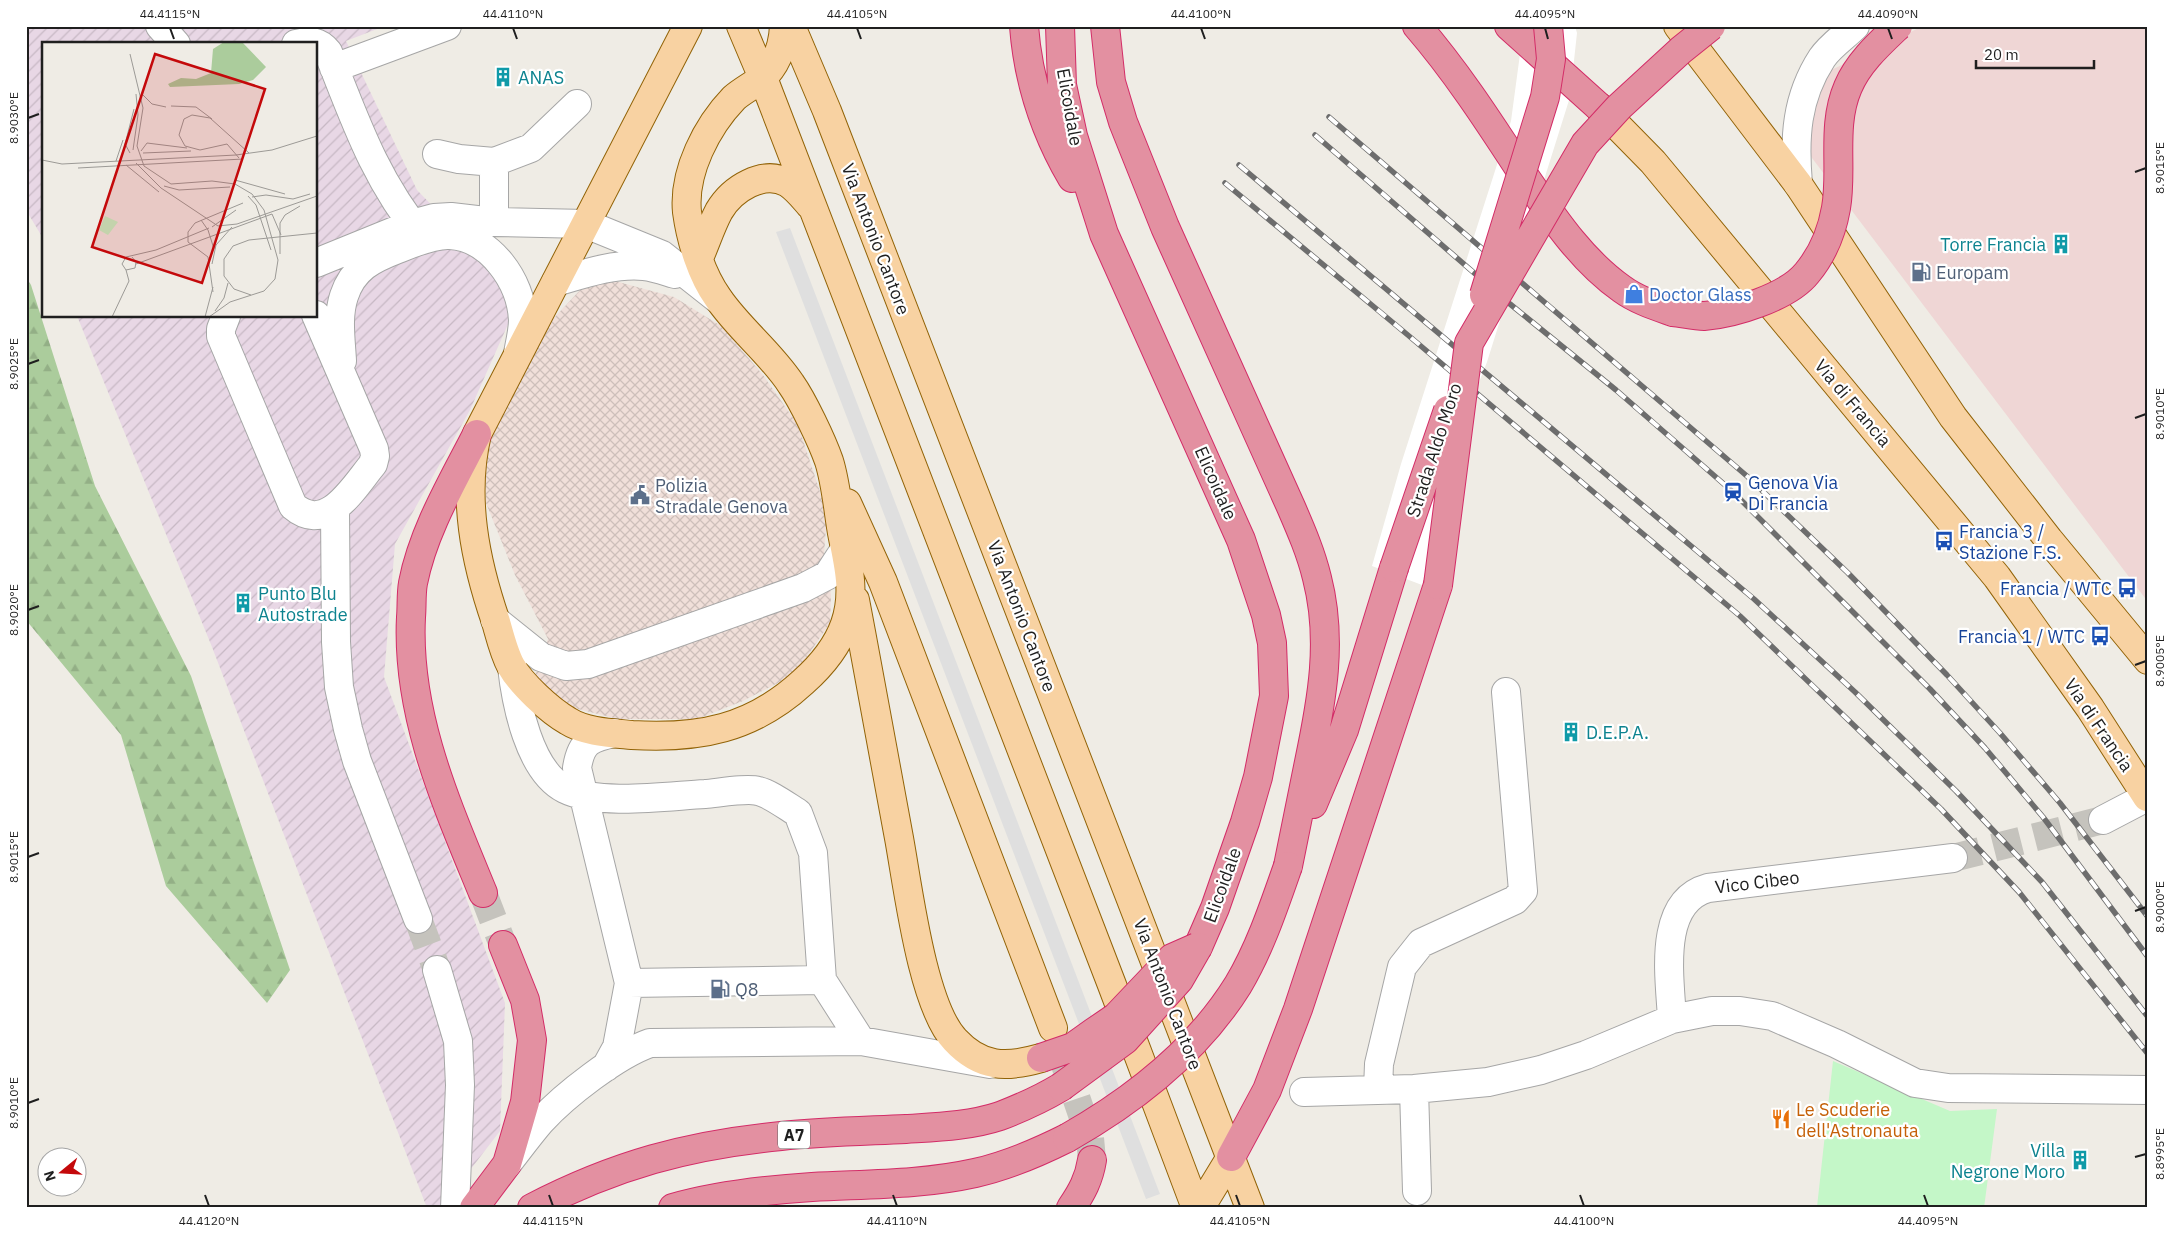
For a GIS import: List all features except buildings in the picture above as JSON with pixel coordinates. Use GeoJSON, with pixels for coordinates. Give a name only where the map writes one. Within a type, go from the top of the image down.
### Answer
{"type":"FeatureCollection","features":[{"type":"Feature","properties":{"kind":"highway"},"geometry":{"type":"LineString","coordinates":[[1024,26],[1032,81],[1045,120],[1062,162],[1109,246]]}},
{"type":"Feature","properties":{"kind":"highway","name":"Elicoidale"},"geometry":{"type":"LineString","coordinates":[[1060,26],[1062,85],[1072,136],[1109,246],[1241,540],[1266,615],[1272,644],[1274,696],[1258,777],[1245,822],[1215,908],[1198,947]]}},
{"type":"Feature","properties":{"kind":"highway"},"geometry":{"type":"LineString","coordinates":[[673,1208],[769,1190],[908,1183],[945,1179],[1003,1166],[1035,1154],[1067,1138],[1098,1120],[1154,1080],[1200,1035],[1238,984],[1274,906],[1288,866],[1324,693],[1326,654],[1324,620],[1318,579],[1291,507],[1165,227],[1123,122],[1111,82],[1105,26]]}},
{"type":"Feature","properties":{"kind":"highway"},"geometry":{"type":"LineString","coordinates":[[1417,26],[1457,78],[1546,207],[1595,268],[1623,290],[1648,303],[1673,312],[1703,316],[1744,309],[1779,294],[1806,275],[1827,241],[1837,207],[1838,127],[1847,88],[1865,58],[1898,26]]}},
{"type":"Feature","properties":{"kind":"highway"},"geometry":{"type":"LineString","coordinates":[[1510,26],[1599,107]]}},
{"type":"Feature","properties":{"kind":"highway","name":"Strada Aldo Moro"},"geometry":{"type":"LineString","coordinates":[[1288,866],[1344,730],[1394,568],[1415,510],[1469,343],[1545,97],[1551,59],[1548,26]]}},
{"type":"Feature","properties":{"kind":"highway"},"geometry":{"type":"LineString","coordinates":[[1231,1157],[1267,1090],[1298,1009],[1438,585],[1469,343],[1585,144],[1619,107],[1681,50],[1711,26]]}},
{"type":"Feature","properties":{"kind":"highway"},"geometry":{"type":"LineString","coordinates":[[477,434],[447,493],[427,539],[413,584],[410,642],[416,691],[424,733],[437,778],[483,894]]}},
{"type":"Feature","properties":{"kind":"highway"},"geometry":{"type":"LineString","coordinates":[[474,1208],[507,1164],[525,1102],[532,1040],[525,1000],[503,945]]}},
{"type":"Feature","properties":{"kind":"highway"},"geometry":{"type":"LineString","coordinates":[[1041,1058],[1073,1047],[1116,1017],[1172,958],[1198,947]]}},
{"type":"Feature","properties":{"kind":"highway","name":"A7"},"geometry":{"type":"LineString","coordinates":[[532,1208],[592,1178],[669,1153],[703,1146],[783,1136],[940,1127],[998,1116],[1037,1101],[1061,1087],[1125,1040],[1179,980],[1198,947]]}},
{"type":"Feature","properties":{"kind":"highway"},"geometry":{"type":"LineString","coordinates":[[1071,1208],[1082,1193],[1089,1177],[1092,1160]]}},
{"type":"Feature","properties":{"kind":"main road"},"geometry":{"type":"LineString","coordinates":[[688,26],[477,434],[471,461],[472,519],[476,552],[485,591],[512,667],[552,710],[572,724],[614,734],[666,737],[709,732],[749,720],[788,696],[830,654],[844,627],[850,608],[851,581]]}},
{"type":"Feature","properties":{"kind":"main road"},"geometry":{"type":"LineString","coordinates":[[741,26],[763,78],[1109,975],[1196,1208]]}},
{"type":"Feature","properties":{"kind":"main road"},"geometry":{"type":"LineString","coordinates":[[784,26],[782,46],[775,64],[763,78],[736,96],[719,115],[696,158],[689,182],[687,207],[696,268],[720,301],[777,363],[794,387],[883,582],[1053,1028]]}},
{"type":"Feature","properties":{"kind":"main road","name":"Via Antonio Cantore"},"geometry":{"type":"LineString","coordinates":[[791,26],[827,111],[1250,1208]]}},
{"type":"Feature","properties":{"kind":"main road"},"geometry":{"type":"LineString","coordinates":[[1678,26],[1798,184],[1953,417],[2049,540],[2148,660]]}},
{"type":"Feature","properties":{"kind":"main road","name":"Via di Francia"},"geometry":{"type":"LineString","coordinates":[[1599,107],[1654,162],[1998,577],[2090,708],[2148,796]]}},
{"type":"Feature","properties":{"kind":"main road"},"geometry":{"type":"LineString","coordinates":[[696,268],[720,211],[725,203],[743,186],[758,180],[773,179],[786,182],[799,191],[814,210]]}},
{"type":"Feature","properties":{"kind":"main road"},"geometry":{"type":"LineString","coordinates":[[829,462],[914,916],[930,991],[940,1018],[954,1039],[969,1054],[990,1064],[1007,1064],[1041,1058]]}},
{"type":"Feature","properties":{"kind":"main road"},"geometry":{"type":"LineString","coordinates":[[2148,796],[2148,820]]}},
{"type":"Feature","properties":{"kind":"main road"},"geometry":{"type":"LineString","coordinates":[[1200,1208],[1231,1157]]}},
{"type":"Feature","properties":{"kind":"street"},"geometry":{"type":"LineString","coordinates":[[160,26],[174,42]]}},
{"type":"Feature","properties":{"kind":"street"},"geometry":{"type":"LineString","coordinates":[[334,68],[447,26]]}},
{"type":"Feature","properties":{"kind":"street","name":"Via di Francia"},"geometry":{"type":"LineString","coordinates":[[1539,26],[1599,107]]}},
{"type":"Feature","properties":{"kind":"street"},"geometry":{"type":"LineString","coordinates":[[1798,184],[1795,146],[1802,99],[1822,58],[1855,26]]}},
{"type":"Feature","properties":{"kind":"street"},"geometry":{"type":"LineString","coordinates":[[315,35],[328,52],[378,172],[424,227],[448,235],[463,237],[486,248],[511,278],[521,306],[523,321],[518,354]]}},
{"type":"Feature","properties":{"kind":"street"},"geometry":{"type":"LineString","coordinates":[[437,154],[459,159],[494,162],[531,148],[578,104]]}},
{"type":"Feature","properties":{"kind":"street"},"geometry":{"type":"LineString","coordinates":[[494,162],[494,222]]}},
{"type":"Feature","properties":{"kind":"street"},"geometry":{"type":"LineString","coordinates":[[318,262],[451,217],[494,222],[586,224],[696,268]]}},
{"type":"Feature","properties":{"kind":"street"},"geometry":{"type":"LineString","coordinates":[[343,375],[341,311],[349,284],[369,261],[404,246],[424,227]]}},
{"type":"Feature","properties":{"kind":"street"},"geometry":{"type":"LineString","coordinates":[[556,282],[585,273],[644,266],[696,268]]}},
{"type":"Feature","properties":{"kind":"street"},"geometry":{"type":"LineString","coordinates":[[225,318],[221,329],[221,336],[293,506],[302,513],[312,515],[324,514],[335,509],[373,464],[375,456],[374,449],[317,318]]}},
{"type":"Feature","properties":{"kind":"street"},"geometry":{"type":"LineString","coordinates":[[335,509],[336,642],[339,687],[357,761],[418,919]]}},
{"type":"Feature","properties":{"kind":"street"},"geometry":{"type":"LineString","coordinates":[[495,620],[541,657],[566,666],[588,664],[803,588],[828,576],[845,549]]}},
{"type":"Feature","properties":{"kind":"street"},"geometry":{"type":"LineString","coordinates":[[512,667],[516,700],[529,741],[549,775],[564,789],[583,795],[618,798],[759,790],[798,813],[813,853],[822,980],[860,1041]]}},
{"type":"Feature","properties":{"kind":"street"},"geometry":{"type":"LineString","coordinates":[[1378,1089],[1379,1064],[1402,967],[1421,943],[1515,900],[1523,891],[1506,692]]}},
{"type":"Feature","properties":{"kind":"street"},"geometry":{"type":"LineString","coordinates":[[606,1067],[616,1047],[629,984],[577,768],[580,753],[586,743],[598,737],[614,734]]}},
{"type":"Feature","properties":{"kind":"street"},"geometry":{"type":"LineString","coordinates":[[2103,820],[2148,796]]}},
{"type":"Feature","properties":{"kind":"street","name":"Vico Cibeo"},"geometry":{"type":"LineString","coordinates":[[1672,1019],[1669,972],[1670,938],[1680,909],[1688,896],[1708,888],[1953,858]]}},
{"type":"Feature","properties":{"kind":"street"},"geometry":{"type":"LineString","coordinates":[[437,970],[458,1041],[460,1057],[455,1208]]}},
{"type":"Feature","properties":{"kind":"street"},"geometry":{"type":"LineString","coordinates":[[629,984],[822,980]]}},
{"type":"Feature","properties":{"kind":"street"},"geometry":{"type":"LineString","coordinates":[[1304,1092],[1414,1089],[1488,1082],[1541,1070],[1586,1055],[1672,1019],[1712,1011],[1740,1011],[1772,1016],[1837,1044],[1915,1083],[1940,1087],[2148,1090]]}},
{"type":"Feature","properties":{"kind":"street"},"geometry":{"type":"LineString","coordinates":[[507,1164],[553,1108],[632,1049],[650,1043],[860,1041],[990,1064]]}},
{"type":"Feature","properties":{"kind":"street"},"geometry":{"type":"LineString","coordinates":[[1414,1089],[1418,1191]]}},
{"type":"Feature","properties":{"kind":"shaded area"},"geometry":{"type":"Polygon","coordinates":[[[26,26],[385,26],[346,41],[417,190],[484,259],[513,313],[470,410],[395,544],[384,677],[505,1003],[500,1131],[441,1208],[427,1208],[212,647],[78,318],[318,318],[318,42],[42,42],[42,237],[26,210],[26,26]]]}},
{"type":"Feature","properties":{"kind":"shaded area"},"geometry":{"type":"Polygon","coordinates":[[[1923,26],[2148,26],[2148,602],[1784,121],[1800,85],[1923,26]]]}},
{"type":"Feature","properties":{"kind":"shaded area"},"geometry":{"type":"Polygon","coordinates":[[[790,228],[1160,1194],[1146,1199],[776,232],[790,228]]]}},
{"type":"Feature","properties":{"kind":"shaded area"},"geometry":{"type":"Polygon","coordinates":[[[611,280],[674,297],[721,326],[763,375],[798,425],[827,513],[824,555],[831,595],[830,623],[795,674],[743,701],[697,719],[618,719],[558,704],[535,675],[548,639],[515,575],[486,503],[484,453],[515,389],[553,319],[582,288],[611,280]]]}},
{"type":"Feature","properties":{"kind":"green space"},"geometry":{"type":"Polygon","coordinates":[[[26,277],[31,285],[95,486],[191,676],[290,970],[267,1003],[166,886],[121,735],[26,620],[26,277]]]}},
{"type":"Feature","properties":{"kind":"green space"},"geometry":{"type":"Polygon","coordinates":[[[1833,1061],[1950,1111],[1997,1109],[1984,1208],[1817,1207],[1833,1061]]]}},
{"type":"Feature","properties":{"kind":"pier"},"geometry":{"type":"Polygon","coordinates":[[[1516,26],[1575,26],[1577,33],[1570,97],[1487,362],[1444,471],[1439,513],[1422,585],[1372,566],[1401,464],[1511,121],[1520,54],[1516,26]]]}},
{"type":"Feature","properties":{"kind":"tunnel"},"geometry":{"type":"LineString","coordinates":[[1953,858],[2103,820]]}},
{"type":"Feature","properties":{"kind":"tunnel"},"geometry":{"type":"LineString","coordinates":[[483,893],[503,945]]}},
{"type":"Feature","properties":{"kind":"tunnel"},"geometry":{"type":"LineString","coordinates":[[418,919],[437,970]]}},
{"type":"Feature","properties":{"kind":"tunnel"},"geometry":{"type":"LineString","coordinates":[[1063,1059],[1090,1138],[1092,1160]]}},
{"type":"Feature","properties":{"kind":"railway"},"geometry":{"type":"LineString","coordinates":[[1329,117],[1748,477],[1848,573],[1947,675],[2000,733],[2060,803],[2148,917]]}},
{"type":"Feature","properties":{"kind":"railway"},"geometry":{"type":"LineString","coordinates":[[1315,135],[1510,304],[1616,390],[1733,492],[1930,689],[1985,748],[2043,817],[2148,957]]}},
{"type":"Feature","properties":{"kind":"railway"},"geometry":{"type":"LineString","coordinates":[[1239,165],[1754,599],[1855,692],[1956,791],[2042,882],[2148,1017]]}},
{"type":"Feature","properties":{"kind":"railway"},"geometry":{"type":"LineString","coordinates":[[1225,183],[1740,616],[1941,809],[2019,892],[2148,1054]]}},
{"type":"Feature","properties":{"kind":"place","name":"ANAS"},"geometry":{"type":"Point","coordinates":[503,77]}},
{"type":"Feature","properties":{"kind":"place","name":"Torre Francia"},"geometry":{"type":"Point","coordinates":[2061,244]}},
{"type":"Feature","properties":{"kind":"place","name":"Europam"},"geometry":{"type":"Point","coordinates":[1921,272]}},
{"type":"Feature","properties":{"kind":"place","name":"Doctor Glass"},"geometry":{"type":"Point","coordinates":[1634,294]}},
{"type":"Feature","properties":{"kind":"place","name":"Genova Via Di Francia"},"geometry":{"type":"Point","coordinates":[1733,492]}},
{"type":"Feature","properties":{"kind":"place","name":"Polizia Stradale Genova"},"geometry":{"type":"Point","coordinates":[640,495]}},
{"type":"Feature","properties":{"kind":"place","name":"Francia 3 / Stazione F.S."},"geometry":{"type":"Point","coordinates":[1944,541]}},
{"type":"Feature","properties":{"kind":"place","name":"Francia / WTC"},"geometry":{"type":"Point","coordinates":[2127,588]}},
{"type":"Feature","properties":{"kind":"place","name":"Punto Blu Autostrade"},"geometry":{"type":"Point","coordinates":[243,603]}},
{"type":"Feature","properties":{"kind":"place","name":"Francia 1 / WTC"},"geometry":{"type":"Point","coordinates":[2100,636]}},
{"type":"Feature","properties":{"kind":"place","name":"D.E.P.A."},"geometry":{"type":"Point","coordinates":[1571,732]}},
{"type":"Feature","properties":{"kind":"place","name":"Q8"},"geometry":{"type":"Point","coordinates":[720,989]}},
{"type":"Feature","properties":{"kind":"place","name":"Le Scuderie dell'Astronauta"},"geometry":{"type":"Point","coordinates":[1781,1119]}},
{"type":"Feature","properties":{"kind":"place","name":"Villa Negrone Moro"},"geometry":{"type":"Point","coordinates":[2080,1160]}}]}
